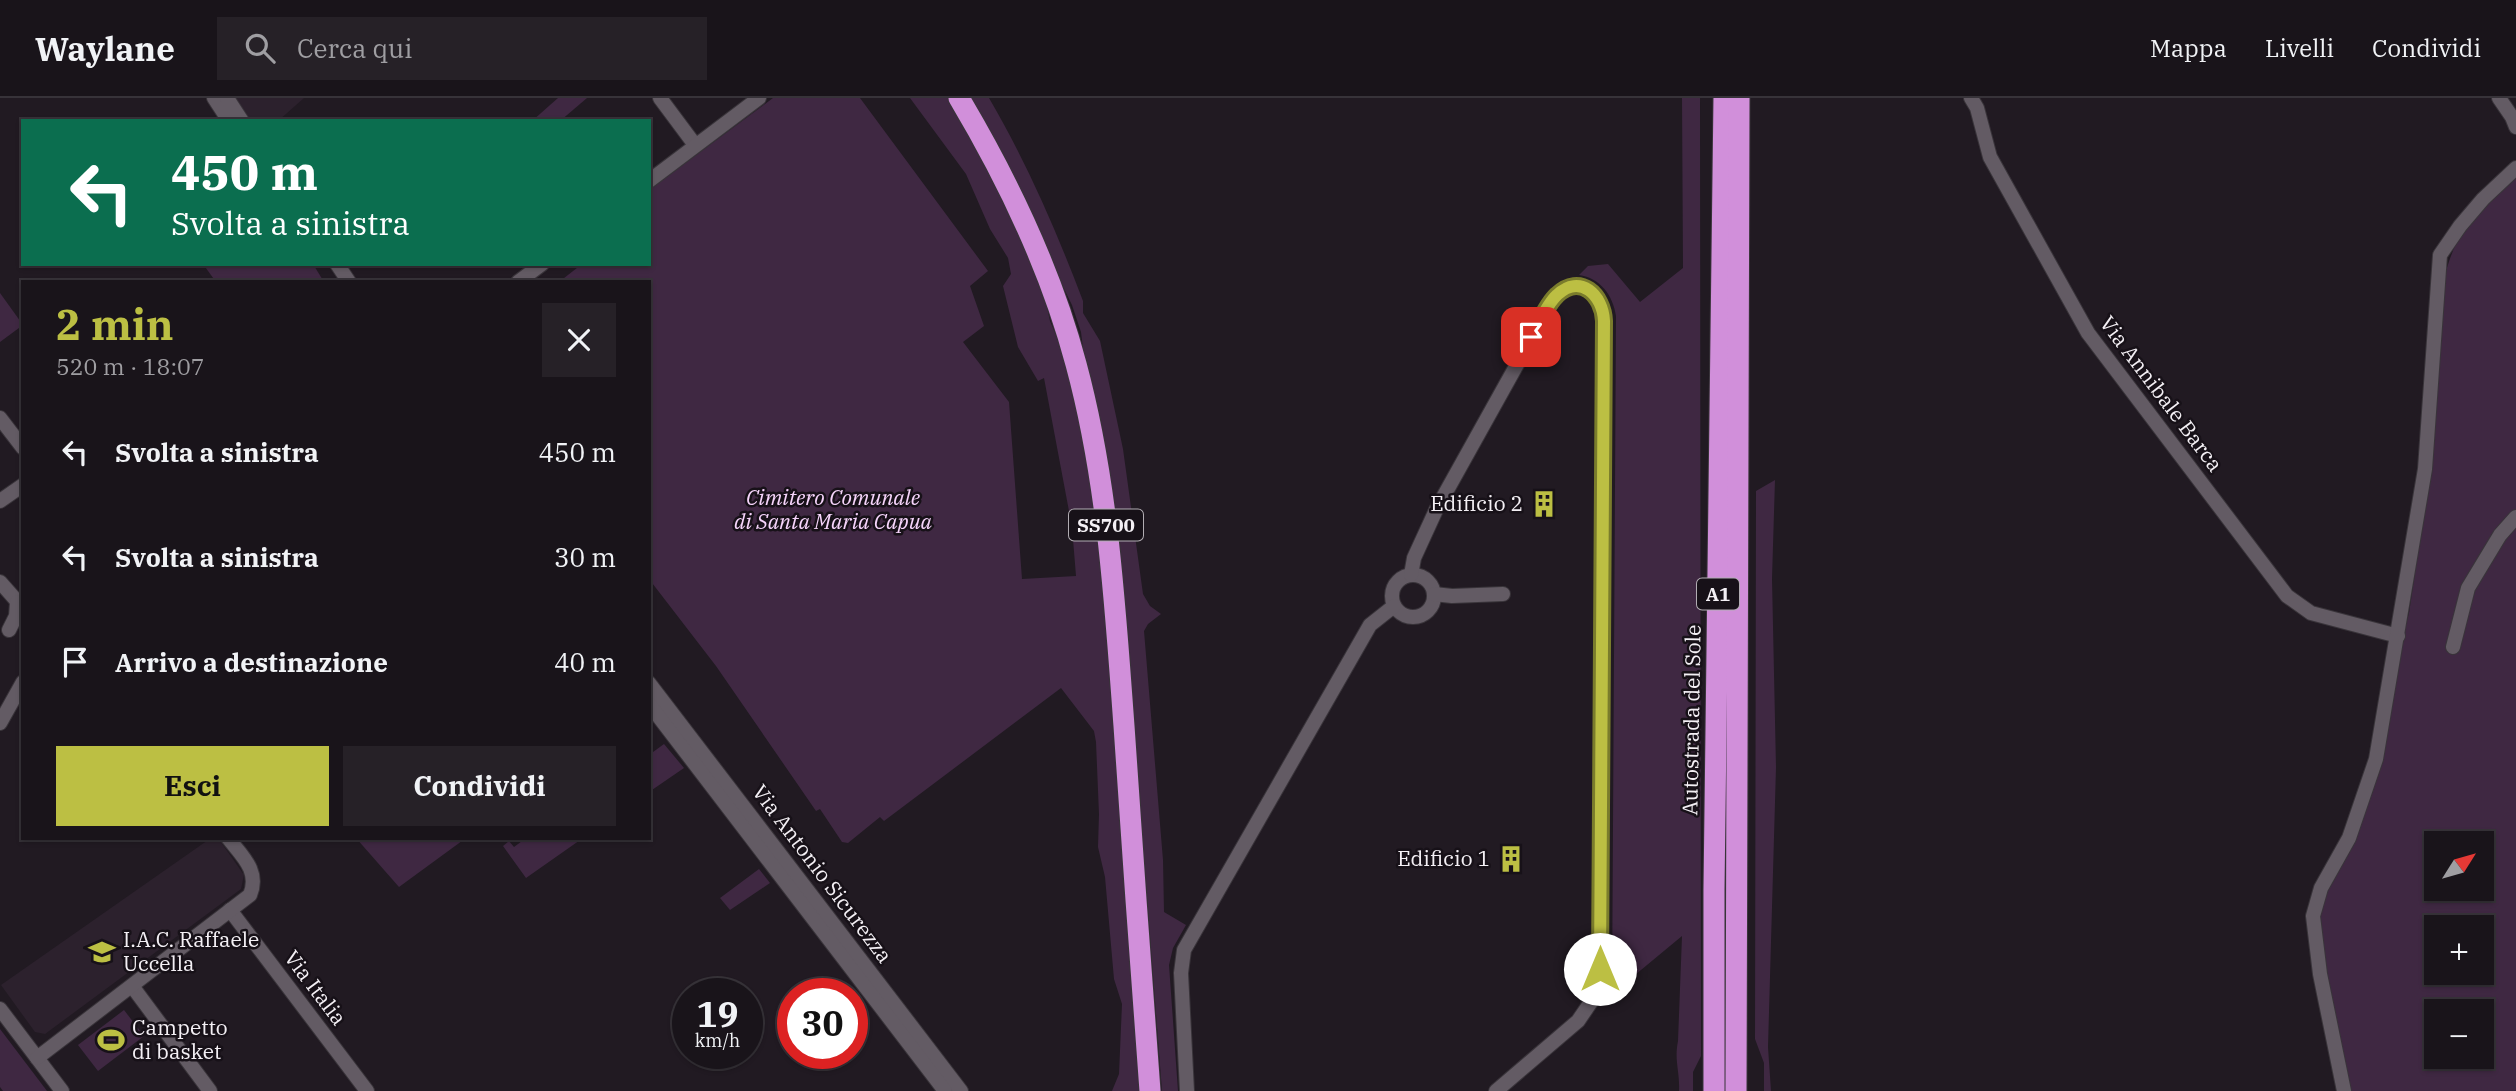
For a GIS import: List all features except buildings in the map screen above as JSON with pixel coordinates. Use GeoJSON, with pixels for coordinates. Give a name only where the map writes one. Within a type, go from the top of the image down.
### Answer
{"type":"FeatureCollection","features":[{"type":"Feature","properties":{"kind":"highway","name":"SS700"},"geometry":{"type":"LineString","coordinates":[[959,98],[987,144],[1041,257],[1076,362],[1093,432],[1115,607],[1150,1091]]}},
{"type":"Feature","properties":{"kind":"highway","name":"Autostrada del Sole"},"geometry":{"type":"LineString","coordinates":[[1714,1091],[1724,98]]}},
{"type":"Feature","properties":{"kind":"highway","name":"Autostrada del Sole"},"geometry":{"type":"LineString","coordinates":[[1737,1091],[1739,98]]}},
{"type":"Feature","properties":{"kind":"street"},"geometry":{"type":"LineString","coordinates":[[214,98],[228,119]]}},
{"type":"Feature","properties":{"kind":"street"},"geometry":{"type":"LineString","coordinates":[[227,98],[241,119]]}},
{"type":"Feature","properties":{"kind":"street"},"geometry":{"type":"LineString","coordinates":[[660,98],[695,145]]}},
{"type":"Feature","properties":{"kind":"street"},"geometry":{"type":"LineString","coordinates":[[651,179],[759,98]]}},
{"type":"Feature","properties":{"kind":"street","name":"Via Annibale Barca"},"geometry":{"type":"LineString","coordinates":[[1972,98],[1990,157],[2088,333],[2287,596],[2311,613],[2398,636]]}},
{"type":"Feature","properties":{"kind":"street"},"geometry":{"type":"LineString","coordinates":[[2499,98],[2516,127]]}},
{"type":"Feature","properties":{"kind":"street"},"geometry":{"type":"LineString","coordinates":[[2344,1091],[2320,974],[2313,916],[2321,888],[2349,838],[2376,759],[2425,469],[2440,255],[2483,199],[2516,168]]}},
{"type":"Feature","properties":{"kind":"street"},"geometry":{"type":"LineString","coordinates":[[521,280],[539,266]]}},
{"type":"Feature","properties":{"kind":"street"},"geometry":{"type":"LineString","coordinates":[[1411,575],[1414,558],[1436,510],[1554,298],[1563,290],[1572,287],[1589,289],[1601,302],[1604,321],[1600,969],[1592,999],[1578,1021],[1496,1091]]}},
{"type":"Feature","properties":{"kind":"street"},"geometry":{"type":"LineString","coordinates":[[0,418],[21,445]]}},
{"type":"Feature","properties":{"kind":"street"},"geometry":{"type":"LineString","coordinates":[[0,501],[21,486]]}},
{"type":"Feature","properties":{"kind":"street"},"geometry":{"type":"LineString","coordinates":[[2453,647],[2468,588],[2500,535],[2516,517]]}},
{"type":"Feature","properties":{"kind":"street"},"geometry":{"type":"LineString","coordinates":[[1411,575],[1418,575],[1429,582],[1434,594],[1431,608],[1419,617],[1404,616],[1394,606],[1392,599],[1394,585],[1411,575]]}},
{"type":"Feature","properties":{"kind":"street"},"geometry":{"type":"LineString","coordinates":[[0,582],[20,605],[11,630]]}},
{"type":"Feature","properties":{"kind":"street"},"geometry":{"type":"LineString","coordinates":[[1434,594],[1503,594]]}},
{"type":"Feature","properties":{"kind":"street"},"geometry":{"type":"LineString","coordinates":[[1194,1091],[1187,1084],[1181,974],[1184,950],[1370,625],[1394,606]]}},
{"type":"Feature","properties":{"kind":"street"},"geometry":{"type":"LineString","coordinates":[[0,723],[21,686]]}},
{"type":"Feature","properties":{"kind":"street","name":"Via Antonio Sicurezza"},"geometry":{"type":"LineString","coordinates":[[651,686],[961,1091]]}},
{"type":"Feature","properties":{"kind":"street","name":"Via Antonio Sicurezza"},"geometry":{"type":"LineString","coordinates":[[651,708],[945,1091]]}},
{"type":"Feature","properties":{"kind":"street"},"geometry":{"type":"LineString","coordinates":[[37,1058],[250,895],[254,876],[230,840]]}},
{"type":"Feature","properties":{"kind":"street","name":"Via Italia"},"geometry":{"type":"LineString","coordinates":[[230,910],[367,1091]]}},
{"type":"Feature","properties":{"kind":"street"},"geometry":{"type":"LineString","coordinates":[[132,986],[210,1091]]}},
{"type":"Feature","properties":{"kind":"street"},"geometry":{"type":"LineString","coordinates":[[0,1009],[62,1091]]}},
{"type":"Feature","properties":{"kind":"shaded area"},"geometry":{"type":"Polygon","coordinates":[[[236,98],[304,98],[280,119],[250,119],[236,98]]]}},
{"type":"Feature","properties":{"kind":"shaded area","name":"I.A.C. Raffaele Uccella"},"geometry":{"type":"Polygon","coordinates":[[[208,840],[219,840],[244,875],[241,889],[45,1034],[35,1032],[1,985],[208,840]]]}},
{"type":"Feature","properties":{"kind":"green space"},"geometry":{"type":"Polygon","coordinates":[[[558,98],[587,98],[562,119],[534,119],[558,98]]]}},
{"type":"Feature","properties":{"kind":"green space","name":"Cimitero Comunale di Santa Maria Capua"},"geometry":{"type":"Polygon","coordinates":[[[773,98],[860,98],[988,271],[970,286],[984,326],[963,342],[1009,402],[1022,579],[1076,576],[1072,527],[1044,378],[1038,381],[1018,347],[1003,286],[1011,274],[1008,258],[990,229],[966,174],[910,98],[950,98],[978,145],[1041,279],[1050,321],[1069,365],[1097,504],[1144,1091],[1112,1091],[1119,1074],[1122,1004],[1114,979],[1105,877],[1098,847],[1096,742],[1094,731],[1061,688],[884,821],[880,817],[848,843],[842,842],[820,809],[816,811],[716,666],[651,582],[651,280],[562,280],[579,266],[651,266],[651,189],[773,98]]]}},
{"type":"Feature","properties":{"kind":"green space"},"geometry":{"type":"Polygon","coordinates":[[[970,98],[989,98],[1003,122],[1062,248],[1083,301],[1083,313],[1100,341],[1123,449],[1143,594],[1150,606],[1161,614],[1148,624],[1144,631],[1163,860],[1164,912],[1186,925],[1173,948],[1169,965],[1178,1091],[1162,1091],[1143,846],[1081,332],[1072,305],[970,98]]]}},
{"type":"Feature","properties":{"kind":"green space"},"geometry":{"type":"Polygon","coordinates":[[[1682,98],[1700,98],[1701,1056],[1693,1072],[1693,1091],[1679,1091],[1677,1060],[1682,936],[1612,994],[1616,316],[1612,301],[1604,289],[1593,280],[1579,275],[1588,266],[1608,264],[1640,302],[1683,268],[1682,98]]]}},
{"type":"Feature","properties":{"kind":"green space"},"geometry":{"type":"Polygon","coordinates":[[[2516,177],[2516,1091],[2348,1091],[2317,925],[2319,902],[2349,848],[2409,613],[2423,518],[2445,275],[2457,243],[2481,209],[2516,177]]]}},
{"type":"Feature","properties":{"kind":"green space"},"geometry":{"type":"Polygon","coordinates":[[[204,266],[314,266],[323,280],[215,280],[204,266]]]}},
{"type":"Feature","properties":{"kind":"green space"},"geometry":{"type":"Polygon","coordinates":[[[0,293],[21,322],[21,326],[0,342],[0,293]]]}},
{"type":"Feature","properties":{"kind":"green space"},"geometry":{"type":"Polygon","coordinates":[[[1775,480],[1772,579],[1776,767],[1768,1047],[1771,1091],[1764,1091],[1764,1063],[1755,1039],[1756,491],[1775,480]]]}},
{"type":"Feature","properties":{"kind":"green space"},"geometry":{"type":"Polygon","coordinates":[[[664,744],[684,768],[651,791],[651,754],[664,744]]]}},
{"type":"Feature","properties":{"kind":"green space"},"geometry":{"type":"Polygon","coordinates":[[[358,840],[463,840],[399,887],[358,840]]]}},
{"type":"Feature","properties":{"kind":"green space"},"geometry":{"type":"Polygon","coordinates":[[[523,840],[580,840],[526,878],[503,846],[509,841],[514,847],[523,840]]]}},
{"type":"Feature","properties":{"kind":"green space"},"geometry":{"type":"Polygon","coordinates":[[[759,869],[770,883],[730,910],[720,898],[759,869]]]}},
{"type":"Feature","properties":{"kind":"green space","name":"Campetto di basket"},"geometry":{"type":"Polygon","coordinates":[[[124,1010],[144,1036],[98,1071],[78,1045],[124,1010]]]}},
{"type":"Feature","properties":{"kind":"green space"},"geometry":{"type":"Polygon","coordinates":[[[0,1029],[47,1091],[3,1091],[0,1087],[0,1029]]]}},
{"type":"Feature","properties":{"kind":"place","name":"Edificio 2"},"geometry":{"type":"Point","coordinates":[1544,504]}},
{"type":"Feature","properties":{"kind":"place","name":"Edificio 1"},"geometry":{"type":"Point","coordinates":[1511,859]}},
{"type":"Feature","properties":{"kind":"place","name":"I.A.C. Raffaele Uccella"},"geometry":{"type":"Point","coordinates":[102,952]}},
{"type":"Feature","properties":{"kind":"place","name":"Campetto di basket"},"geometry":{"type":"Point","coordinates":[111,1040]}},
{"type":"Feature","properties":{"kind":"route"},"geometry":{"type":"LineString","coordinates":[[1531,337],[1554,298],[1563,290],[1572,287],[1589,289],[1601,302],[1604,321],[1600,969]]}}]}
